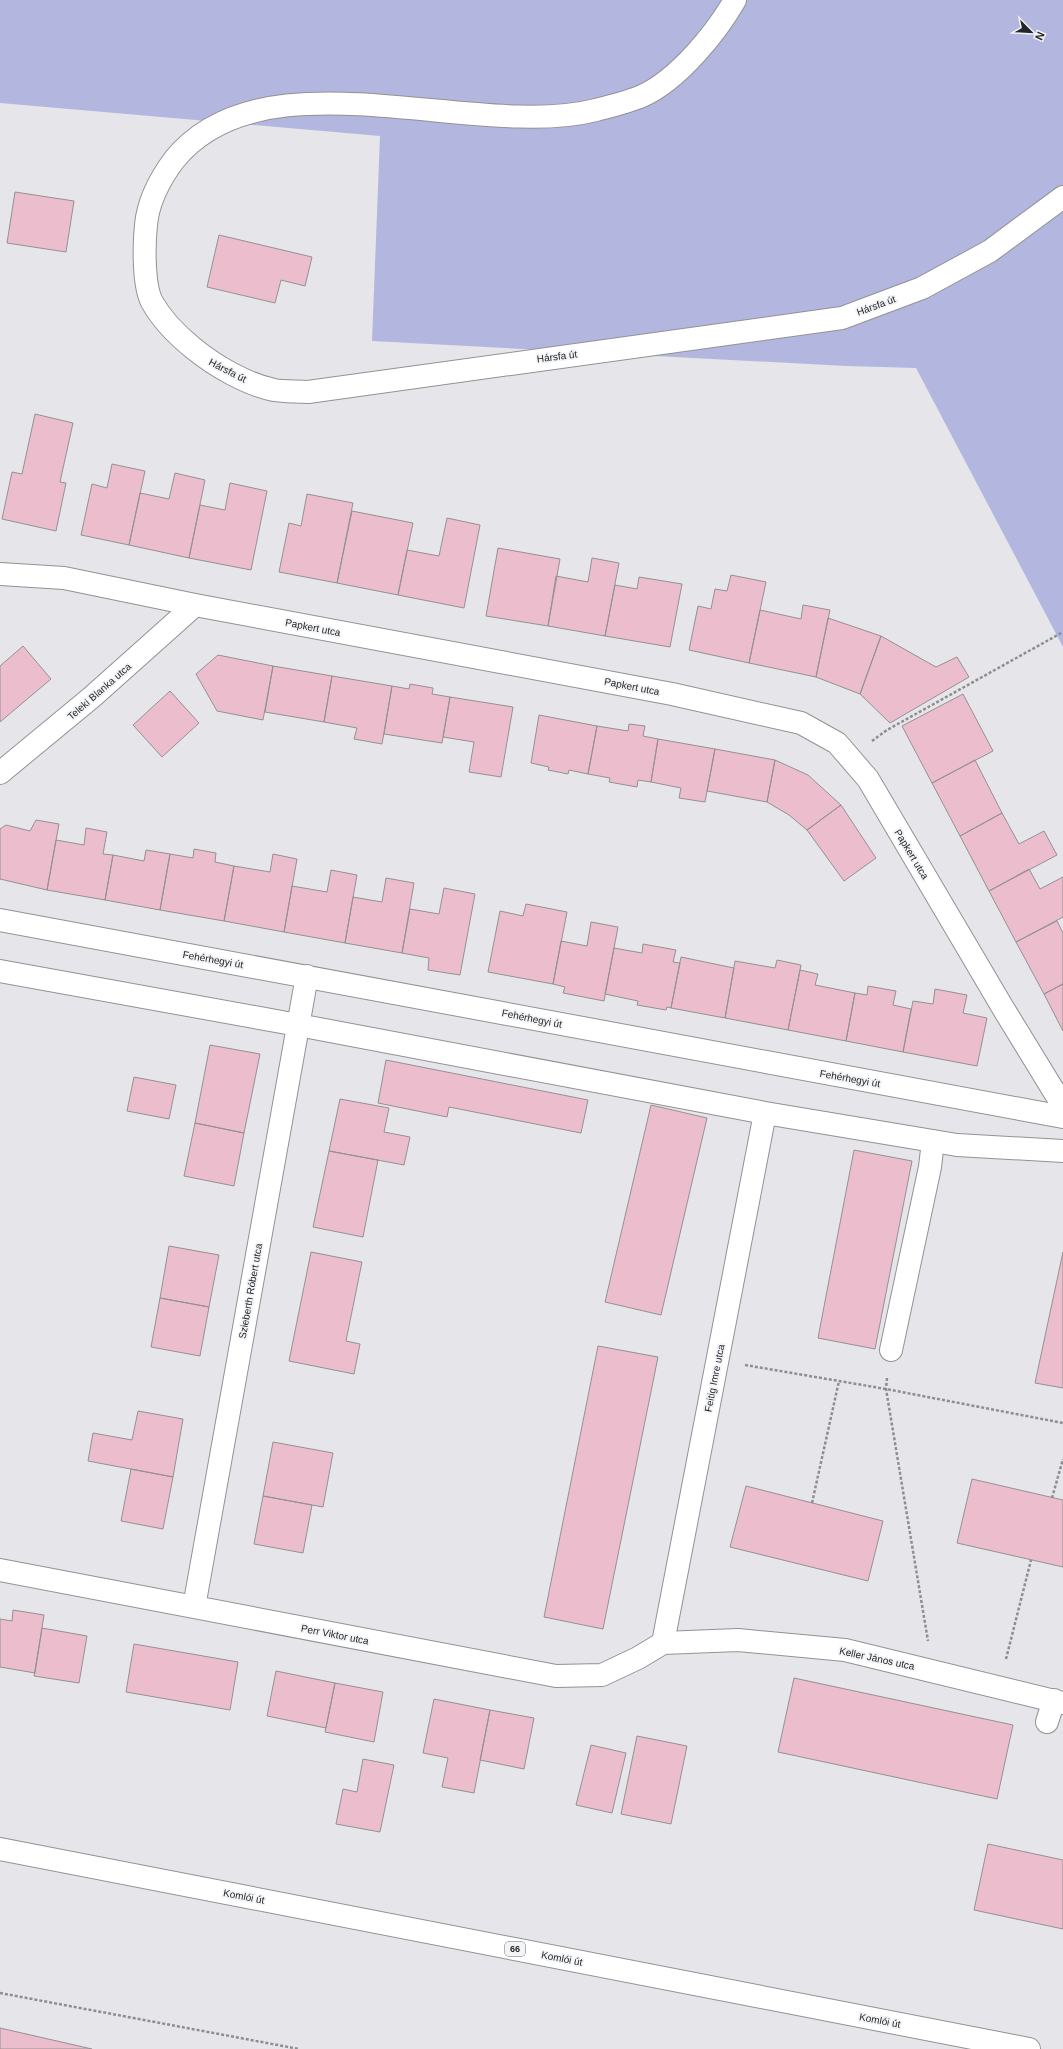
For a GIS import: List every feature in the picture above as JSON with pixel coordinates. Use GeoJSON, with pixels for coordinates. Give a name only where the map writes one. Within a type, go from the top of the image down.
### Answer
{"type":"FeatureCollection","features":[{"type":"Feature","properties":{"kind":"street","name":"Hársfa út"},"geometry":{"type":"LineString","coordinates":[[735,0],[722,22],[681,70],[643,96],[594,110],[537,118],[320,103],[264,108],[226,120],[187,144],[162,176],[147,214],[144,254],[151,300],[172,330],[207,359],[236,376],[275,390],[308,392],[842,318],[922,288],[984,255],[1063,197]]}},
{"type":"Feature","properties":{"kind":"street","name":"Papkert utca"},"geometry":{"type":"LineString","coordinates":[[0,574],[64,578],[195,605],[672,694],[801,723],[837,743],[868,779],[1003,1008],[1063,1106]]}},
{"type":"Feature","properties":{"kind":"street","name":"Teleki Blanka utca"},"geometry":{"type":"LineString","coordinates":[[0,773],[92,697],[195,605]]}},
{"type":"Feature","properties":{"kind":"street","name":"Fehérhegyi út"},"geometry":{"type":"LineString","coordinates":[[0,920],[1063,1117]]}},
{"type":"Feature","properties":{"kind":"street"},"geometry":{"type":"LineString","coordinates":[[0,971],[298,1025],[765,1113],[957,1145],[1063,1151]]}},
{"type":"Feature","properties":{"kind":"street","name":"Szieberth Róbert utca"},"geometry":{"type":"LineString","coordinates":[[194,1607],[307,976]]}},
{"type":"Feature","properties":{"kind":"street","name":"Feitig Imre utca"},"geometry":{"type":"LineString","coordinates":[[663,1643],[765,1113]]}},
{"type":"Feature","properties":{"kind":"street"},"geometry":{"type":"LineString","coordinates":[[891,1350],[930,1167],[933,1141]]}},
{"type":"Feature","properties":{"kind":"street","name":"Perr Viktor utca"},"geometry":{"type":"LineString","coordinates":[[0,1570],[556,1676],[602,1675],[638,1658],[663,1643]]}},
{"type":"Feature","properties":{"kind":"street","name":"Keller János utca"},"geometry":{"type":"LineString","coordinates":[[663,1643],[738,1640],[845,1650],[1058,1701]]}},
{"type":"Feature","properties":{"kind":"street"},"geometry":{"type":"LineString","coordinates":[[1047,1722],[1058,1701]]}},
{"type":"Feature","properties":{"kind":"street","name":"Komlói út"},"geometry":{"type":"LineString","coordinates":[[0,1848],[1029,2049]]}},
{"type":"Feature","properties":{"kind":"path"},"geometry":{"type":"LineString","coordinates":[[850,758],[887,730],[1063,632]]}},
{"type":"Feature","properties":{"kind":"path"},"geometry":{"type":"LineString","coordinates":[[739,1364],[886,1389],[1063,1423]]}},
{"type":"Feature","properties":{"kind":"path"},"geometry":{"type":"LineString","coordinates":[[812,1503],[840,1381]]}},
{"type":"Feature","properties":{"kind":"path"},"geometry":{"type":"LineString","coordinates":[[886,1389],[933,1671]]}},
{"type":"Feature","properties":{"kind":"path"},"geometry":{"type":"LineString","coordinates":[[1052,1498],[1063,1459]]}},
{"type":"Feature","properties":{"kind":"path"},"geometry":{"type":"LineString","coordinates":[[998,1686],[1031,1560]]}},
{"type":"Feature","properties":{"kind":"path"},"geometry":{"type":"LineString","coordinates":[[0,1993],[299,2049]]}},
{"type":"Feature","properties":{"kind":"shaded area"},"geometry":{"type":"Polygon","coordinates":[[[0,0],[1063,0],[1063,647],[916,368],[846,366],[372,341],[380,136],[0,103],[0,0]]]}},
{"type":"Feature","properties":{"kind":"building"},"geometry":{"type":"Polygon","coordinates":[[[15,192],[74,201],[66,252],[7,243],[15,192]]]}},
{"type":"Feature","properties":{"kind":"building"},"geometry":{"type":"Polygon","coordinates":[[[219,235],[312,257],[305,286],[281,280],[275,303],[207,287],[219,235]]]}},
{"type":"Feature","properties":{"kind":"building"},"geometry":{"type":"Polygon","coordinates":[[[35,414],[73,423],[60,482],[66,483],[56,531],[2,519],[12,472],[22,474],[35,414]]]}},
{"type":"Feature","properties":{"kind":"building"},"geometry":{"type":"Polygon","coordinates":[[[112,464],[145,471],[129,545],[81,535],[92,484],[107,488],[112,464]]]}},
{"type":"Feature","properties":{"kind":"building"},"geometry":{"type":"Polygon","coordinates":[[[175,473],[205,480],[189,558],[129,545],[140,493],[169,499],[175,473]]]}},
{"type":"Feature","properties":{"kind":"building"},"geometry":{"type":"Polygon","coordinates":[[[230,483],[267,491],[251,570],[189,558],[200,505],[225,510],[230,483]]]}},
{"type":"Feature","properties":{"kind":"building"},"geometry":{"type":"Polygon","coordinates":[[[307,494],[353,503],[337,583],[279,572],[289,523],[301,526],[307,494]]]}},
{"type":"Feature","properties":{"kind":"building"},"geometry":{"type":"Polygon","coordinates":[[[352,511],[413,523],[398,595],[337,583],[352,511]]]}},
{"type":"Feature","properties":{"kind":"building"},"geometry":{"type":"Polygon","coordinates":[[[447,518],[480,525],[464,608],[398,595],[407,550],[439,556],[447,518]]]}},
{"type":"Feature","properties":{"kind":"building"},"geometry":{"type":"Polygon","coordinates":[[[498,548],[560,559],[548,626],[486,616],[498,548]]]}},
{"type":"Feature","properties":{"kind":"building"},"geometry":{"type":"Polygon","coordinates":[[[592,558],[619,563],[605,636],[548,626],[556,576],[588,582],[592,558]]]}},
{"type":"Feature","properties":{"kind":"building"},"geometry":{"type":"Polygon","coordinates":[[[731,575],[766,582],[749,663],[689,650],[698,606],[711,609],[715,589],[727,591],[731,575]]]}},
{"type":"Feature","properties":{"kind":"building"},"geometry":{"type":"Polygon","coordinates":[[[639,577],[682,584],[670,647],[605,636],[615,585],[637,589],[639,577]]]}},
{"type":"Feature","properties":{"kind":"building"},"geometry":{"type":"Polygon","coordinates":[[[803,605],[830,610],[816,677],[749,663],[760,610],[801,619],[803,605]]]}},
{"type":"Feature","properties":{"kind":"building"},"geometry":{"type":"Polygon","coordinates":[[[828,618],[881,636],[860,694],[816,677],[828,618]]]}},
{"type":"Feature","properties":{"kind":"building"},"geometry":{"type":"Polygon","coordinates":[[[881,636],[936,667],[957,657],[969,677],[890,723],[860,694],[881,636]]]}},
{"type":"Feature","properties":{"kind":"building"},"geometry":{"type":"Polygon","coordinates":[[[23,646],[51,679],[0,722],[0,666],[23,646]]]}},
{"type":"Feature","properties":{"kind":"building"},"geometry":{"type":"Polygon","coordinates":[[[218,655],[273,666],[263,720],[217,711],[196,674],[218,655]]]}},
{"type":"Feature","properties":{"kind":"building"},"geometry":{"type":"Polygon","coordinates":[[[273,666],[332,676],[324,722],[265,712],[273,666]]]}},
{"type":"Feature","properties":{"kind":"building"},"geometry":{"type":"Polygon","coordinates":[[[332,676],[392,686],[382,744],[354,739],[357,728],[324,722],[332,676]]]}},
{"type":"Feature","properties":{"kind":"building"},"geometry":{"type":"Polygon","coordinates":[[[410,684],[433,688],[432,694],[450,697],[442,743],[384,734],[392,686],[409,689],[410,684]]]}},
{"type":"Feature","properties":{"kind":"building"},"geometry":{"type":"Polygon","coordinates":[[[170,691],[199,723],[162,757],[133,725],[170,691]]]}},
{"type":"Feature","properties":{"kind":"building"},"geometry":{"type":"Polygon","coordinates":[[[963,694],[993,751],[932,783],[902,726],[963,694]]]}},
{"type":"Feature","properties":{"kind":"building"},"geometry":{"type":"Polygon","coordinates":[[[450,697],[513,707],[501,777],[469,772],[474,742],[443,737],[450,697]]]}},
{"type":"Feature","properties":{"kind":"building"},"geometry":{"type":"Polygon","coordinates":[[[539,715],[597,726],[588,774],[569,770],[568,774],[548,770],[549,767],[531,763],[539,715]]]}},
{"type":"Feature","properties":{"kind":"building"},"geometry":{"type":"Polygon","coordinates":[[[629,724],[645,726],[643,736],[658,739],[651,782],[638,780],[637,787],[609,782],[610,778],[588,774],[597,726],[628,731],[629,724]]]}},
{"type":"Feature","properties":{"kind":"building"},"geometry":{"type":"Polygon","coordinates":[[[658,739],[715,749],[705,802],[679,798],[681,788],[651,782],[658,739]]]}},
{"type":"Feature","properties":{"kind":"building"},"geometry":{"type":"Polygon","coordinates":[[[715,749],[775,760],[767,802],[707,791],[715,749]]]}},
{"type":"Feature","properties":{"kind":"building"},"geometry":{"type":"Polygon","coordinates":[[[775,760],[808,775],[841,805],[807,830],[789,815],[767,802],[775,760]]]}},
{"type":"Feature","properties":{"kind":"building"},"geometry":{"type":"Polygon","coordinates":[[[975,760],[1002,813],[960,836],[932,783],[975,760]]]}},
{"type":"Feature","properties":{"kind":"building"},"geometry":{"type":"Polygon","coordinates":[[[841,805],[876,858],[844,881],[807,830],[841,805]]]}},
{"type":"Feature","properties":{"kind":"building"},"geometry":{"type":"Polygon","coordinates":[[[1002,813],[1019,844],[1044,831],[1057,855],[989,891],[960,836],[1002,813]]]}},
{"type":"Feature","properties":{"kind":"building"},"geometry":{"type":"Polygon","coordinates":[[[36,820],[59,824],[47,890],[0,879],[0,829],[6,825],[30,831],[36,820]]]}},
{"type":"Feature","properties":{"kind":"building"},"geometry":{"type":"Polygon","coordinates":[[[86,828],[107,832],[103,854],[113,855],[105,900],[47,890],[56,840],[84,845],[86,828]]]}},
{"type":"Feature","properties":{"kind":"building"},"geometry":{"type":"Polygon","coordinates":[[[194,849],[216,853],[215,862],[234,866],[224,921],[160,910],[170,854],[193,858],[194,849]]]}},
{"type":"Feature","properties":{"kind":"building"},"geometry":{"type":"Polygon","coordinates":[[[146,850],[170,854],[160,910],[105,900],[113,855],[144,861],[146,850]]]}},
{"type":"Feature","properties":{"kind":"building"},"geometry":{"type":"Polygon","coordinates":[[[273,854],[297,859],[284,932],[224,921],[234,866],[270,872],[273,854]]]}},
{"type":"Feature","properties":{"kind":"building"},"geometry":{"type":"Polygon","coordinates":[[[1029,869],[1040,889],[1063,877],[1063,917],[1016,942],[989,891],[1029,869]]]}},
{"type":"Feature","properties":{"kind":"building"},"geometry":{"type":"Polygon","coordinates":[[[331,870],[357,875],[345,943],[284,932],[292,886],[327,892],[331,870]]]}},
{"type":"Feature","properties":{"kind":"building"},"geometry":{"type":"Polygon","coordinates":[[[386,878],[414,883],[402,953],[345,943],[353,897],[382,902],[386,878]]]}},
{"type":"Feature","properties":{"kind":"building"},"geometry":{"type":"Polygon","coordinates":[[[444,888],[475,894],[460,975],[428,970],[429,958],[402,953],[410,909],[439,914],[444,888]]]}},
{"type":"Feature","properties":{"kind":"building"},"geometry":{"type":"Polygon","coordinates":[[[526,904],[567,912],[553,984],[488,972],[500,911],[523,916],[526,904]]]}},
{"type":"Feature","properties":{"kind":"building"},"geometry":{"type":"Polygon","coordinates":[[[1057,921],[1063,933],[1063,984],[1044,994],[1016,942],[1057,921]]]}},
{"type":"Feature","properties":{"kind":"building"},"geometry":{"type":"Polygon","coordinates":[[[591,922],[618,927],[604,1001],[563,993],[565,987],[553,984],[561,941],[587,946],[591,922]]]}},
{"type":"Feature","properties":{"kind":"building"},"geometry":{"type":"Polygon","coordinates":[[[643,944],[676,950],[673,962],[680,963],[671,1008],[667,1007],[666,1010],[637,1005],[638,1001],[605,994],[614,948],[642,953],[643,944]]]}},
{"type":"Feature","properties":{"kind":"building"},"geometry":{"type":"Polygon","coordinates":[[[681,957],[734,968],[725,1018],[671,1008],[681,957]]]}},
{"type":"Feature","properties":{"kind":"building"},"geometry":{"type":"Polygon","coordinates":[[[777,960],[801,965],[788,1030],[725,1018],[735,961],[775,968],[777,960]]]}},
{"type":"Feature","properties":{"kind":"building"},"geometry":{"type":"Polygon","coordinates":[[[800,970],[818,974],[815,985],[855,993],[846,1041],[788,1030],[800,970]]]}},
{"type":"Feature","properties":{"kind":"building"},"geometry":{"type":"Polygon","coordinates":[[[1063,984],[1063,1031],[1044,994],[1063,984]]]}},
{"type":"Feature","properties":{"kind":"building"},"geometry":{"type":"Polygon","coordinates":[[[868,986],[896,991],[893,1005],[911,1009],[903,1052],[846,1041],[855,993],[867,995],[868,986]]]}},
{"type":"Feature","properties":{"kind":"building"},"geometry":{"type":"Polygon","coordinates":[[[935,989],[967,995],[963,1013],[987,1018],[977,1066],[903,1052],[913,1001],[933,1004],[935,989]]]}},
{"type":"Feature","properties":{"kind":"building"},"geometry":{"type":"Polygon","coordinates":[[[210,1045],[260,1054],[244,1133],[195,1123],[210,1045]]]}},
{"type":"Feature","properties":{"kind":"building"},"geometry":{"type":"Polygon","coordinates":[[[386,1060],[588,1100],[581,1133],[449,1107],[447,1117],[378,1103],[386,1060]]]}},
{"type":"Feature","properties":{"kind":"building"},"geometry":{"type":"Polygon","coordinates":[[[134,1077],[176,1085],[169,1119],[127,1111],[134,1077]]]}},
{"type":"Feature","properties":{"kind":"building"},"geometry":{"type":"Polygon","coordinates":[[[340,1099],[389,1108],[384,1132],[410,1137],[404,1165],[329,1151],[340,1099]]]}},
{"type":"Feature","properties":{"kind":"building"},"geometry":{"type":"Polygon","coordinates":[[[651,1105],[707,1118],[661,1315],[605,1302],[651,1105]]]}},
{"type":"Feature","properties":{"kind":"building"},"geometry":{"type":"Polygon","coordinates":[[[195,1123],[244,1133],[234,1186],[184,1176],[195,1123]]]}},
{"type":"Feature","properties":{"kind":"building"},"geometry":{"type":"Polygon","coordinates":[[[854,1150],[912,1161],[875,1349],[818,1338],[854,1150]]]}},
{"type":"Feature","properties":{"kind":"building"},"geometry":{"type":"Polygon","coordinates":[[[329,1151],[378,1160],[363,1237],[313,1227],[329,1151]]]}},
{"type":"Feature","properties":{"kind":"building"},"geometry":{"type":"Polygon","coordinates":[[[169,1246],[219,1255],[209,1307],[160,1298],[169,1246]]]}},
{"type":"Feature","properties":{"kind":"building"},"geometry":{"type":"Polygon","coordinates":[[[311,1252],[362,1262],[346,1341],[360,1344],[354,1374],[289,1361],[311,1252]]]}},
{"type":"Feature","properties":{"kind":"building"},"geometry":{"type":"Polygon","coordinates":[[[1063,1252],[1063,1388],[1035,1383],[1063,1252]]]}},
{"type":"Feature","properties":{"kind":"building"},"geometry":{"type":"Polygon","coordinates":[[[160,1298],[209,1307],[200,1356],[151,1347],[160,1298]]]}},
{"type":"Feature","properties":{"kind":"building"},"geometry":{"type":"Polygon","coordinates":[[[598,1346],[658,1357],[603,1629],[544,1617],[598,1346]]]}},
{"type":"Feature","properties":{"kind":"building"},"geometry":{"type":"Polygon","coordinates":[[[138,1411],[183,1419],[173,1477],[88,1461],[93,1433],[132,1440],[138,1411]]]}},
{"type":"Feature","properties":{"kind":"building"},"geometry":{"type":"Polygon","coordinates":[[[273,1442],[333,1453],[323,1507],[263,1496],[273,1442]]]}},
{"type":"Feature","properties":{"kind":"building"},"geometry":{"type":"Polygon","coordinates":[[[131,1469],[173,1477],[163,1529],[121,1521],[131,1469]]]}},
{"type":"Feature","properties":{"kind":"building"},"geometry":{"type":"Polygon","coordinates":[[[972,1479],[1063,1500],[1063,1567],[957,1543],[972,1479]]]}},
{"type":"Feature","properties":{"kind":"building"},"geometry":{"type":"Polygon","coordinates":[[[746,1486],[883,1521],[868,1581],[730,1547],[746,1486]]]}},
{"type":"Feature","properties":{"kind":"building"},"geometry":{"type":"Polygon","coordinates":[[[263,1496],[312,1505],[303,1553],[254,1544],[263,1496]]]}},
{"type":"Feature","properties":{"kind":"building"},"geometry":{"type":"Polygon","coordinates":[[[13,1610],[44,1615],[35,1673],[0,1667],[0,1619],[12,1621],[13,1610]]]}},
{"type":"Feature","properties":{"kind":"building"},"geometry":{"type":"Polygon","coordinates":[[[42,1628],[87,1636],[79,1683],[34,1676],[42,1628]]]}},
{"type":"Feature","properties":{"kind":"building"},"geometry":{"type":"Polygon","coordinates":[[[134,1644],[238,1662],[230,1710],[126,1692],[134,1644]]]}},
{"type":"Feature","properties":{"kind":"building"},"geometry":{"type":"Polygon","coordinates":[[[276,1671],[335,1683],[326,1728],[267,1716],[276,1671]]]}},
{"type":"Feature","properties":{"kind":"building"},"geometry":{"type":"Polygon","coordinates":[[[794,1678],[1013,1725],[997,1799],[778,1752],[794,1678]]]}},
{"type":"Feature","properties":{"kind":"building"},"geometry":{"type":"Polygon","coordinates":[[[335,1683],[383,1692],[374,1742],[325,1732],[335,1683]]]}},
{"type":"Feature","properties":{"kind":"building"},"geometry":{"type":"Polygon","coordinates":[[[434,1699],[490,1710],[474,1793],[442,1787],[448,1758],[423,1753],[434,1699]]]}},
{"type":"Feature","properties":{"kind":"building"},"geometry":{"type":"Polygon","coordinates":[[[490,1710],[534,1718],[524,1769],[480,1760],[490,1710]]]}},
{"type":"Feature","properties":{"kind":"building"},"geometry":{"type":"Polygon","coordinates":[[[637,1736],[687,1746],[671,1824],[621,1814],[637,1736]]]}},
{"type":"Feature","properties":{"kind":"building"},"geometry":{"type":"Polygon","coordinates":[[[591,1745],[626,1753],[612,1813],[576,1805],[591,1745]]]}},
{"type":"Feature","properties":{"kind":"building"},"geometry":{"type":"Polygon","coordinates":[[[363,1759],[394,1765],[380,1832],[336,1824],[343,1789],[357,1792],[363,1759]]]}},
{"type":"Feature","properties":{"kind":"building"},"geometry":{"type":"Polygon","coordinates":[[[988,1844],[1063,1860],[1063,1929],[974,1910],[988,1844]]]}},
{"type":"Feature","properties":{"kind":"building"},"geometry":{"type":"Polygon","coordinates":[[[0,2028],[92,2049],[0,2049],[0,2028]]]}}]}
